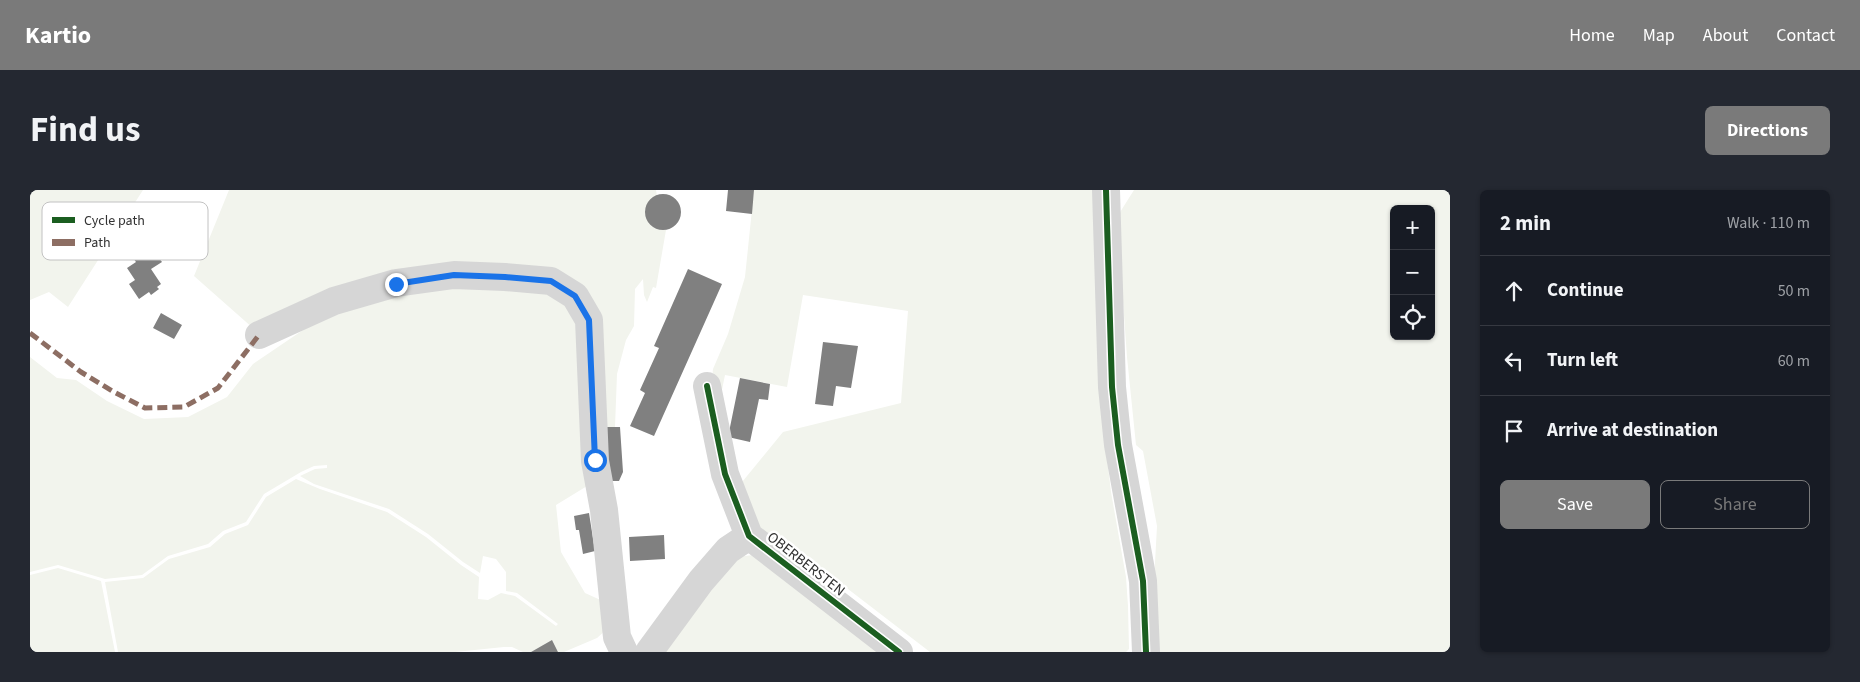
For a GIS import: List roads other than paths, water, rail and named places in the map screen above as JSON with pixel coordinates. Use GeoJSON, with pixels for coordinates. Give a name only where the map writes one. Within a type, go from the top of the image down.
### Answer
{"type":"FeatureCollection","features":[{"type":"Feature","properties":{"kind":"street"},"geometry":{"type":"LineString","coordinates":[[1106,190],[1112,386],[1118,445],[1143,581],[1146,652]]}},
{"type":"Feature","properties":{"kind":"street"},"geometry":{"type":"LineString","coordinates":[[259,336],[334,301],[396,284],[454,275],[551,281],[575,296],[589,320],[595,460],[604,510],[617,638],[624,652]]}},
{"type":"Feature","properties":{"kind":"street","name":"OBERBERSTEN"},"geometry":{"type":"LineString","coordinates":[[708,386],[725,474],[749,536],[899,652]]}},
{"type":"Feature","properties":{"kind":"street","name":"OBERBERSTEN"},"geometry":{"type":"LineString","coordinates":[[649,652],[701,581],[728,550],[749,536]]}}]}
